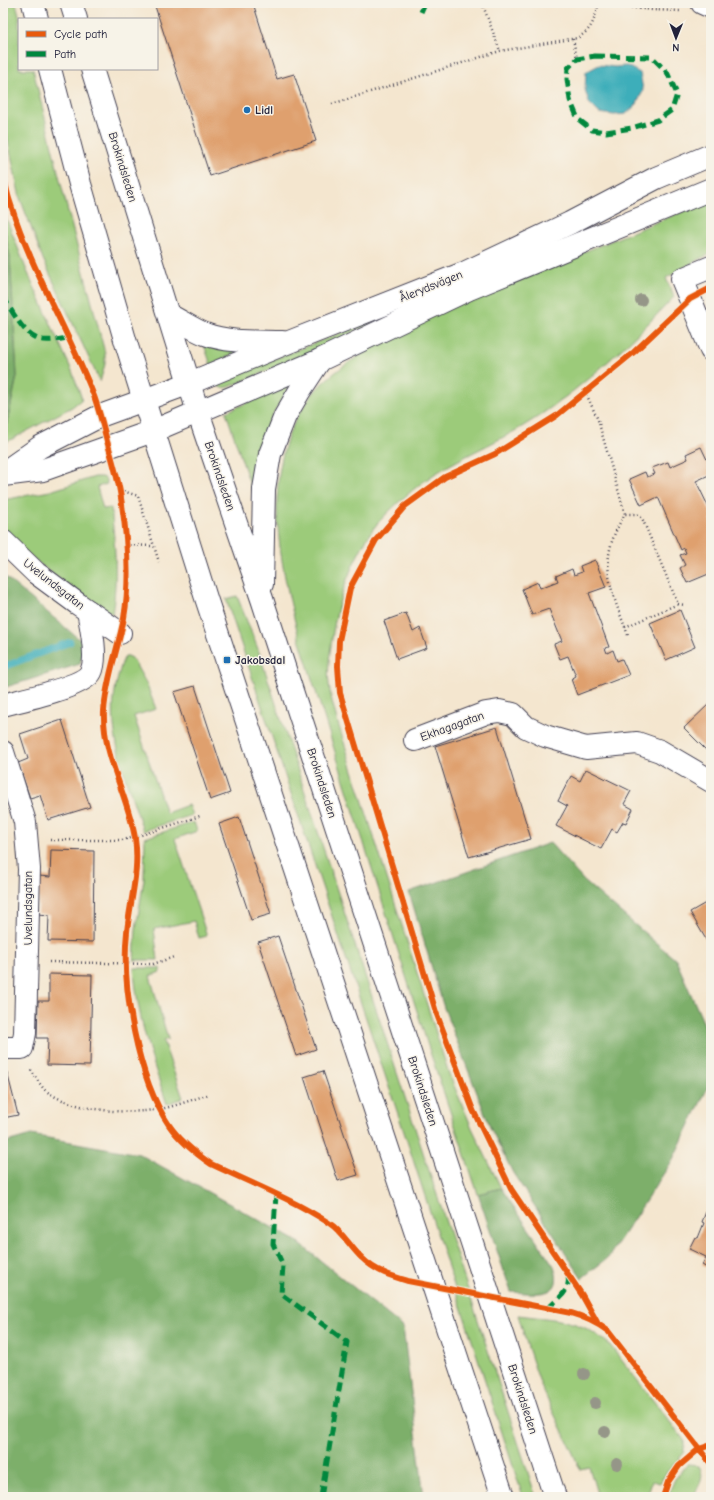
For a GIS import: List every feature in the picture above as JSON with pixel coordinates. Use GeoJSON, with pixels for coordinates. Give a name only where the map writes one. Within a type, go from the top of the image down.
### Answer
{"type":"FeatureCollection","features":[{"type":"Feature","properties":{"kind":"main road"},"geometry":{"type":"LineString","coordinates":[[33,3],[37,18]]}},
{"type":"Feature","properties":{"kind":"main road"},"geometry":{"type":"LineString","coordinates":[[72,3],[76,18]]}},
{"type":"Feature","properties":{"kind":"main road"},"geometry":{"type":"LineString","coordinates":[[50,70],[80,184],[153,432],[206,598],[274,800],[503,1497]]}},
{"type":"Feature","properties":{"kind":"main road","name":"Brokindsleden"},"geometry":{"type":"LineString","coordinates":[[92,70],[198,412],[262,600],[555,1497]]}},
{"type":"Feature","properties":{"kind":"main road","name":"Ålerydsvägen"},"geometry":{"type":"LineString","coordinates":[[3,474],[40,447],[100,416],[190,383],[464,273],[570,222],[656,178],[711,155]]}},
{"type":"Feature","properties":{"kind":"main road","name":"Ålerydsvägen"},"geometry":{"type":"LineString","coordinates":[[3,474],[42,470],[153,432],[320,360],[470,289],[711,189]]}},
{"type":"Feature","properties":{"kind":"main road"},"geometry":{"type":"LineString","coordinates":[[711,267],[682,279],[711,350]]}},
{"type":"Feature","properties":{"kind":"main road"},"geometry":{"type":"LineString","coordinates":[[169,315],[206,334],[240,341],[289,342]]}},
{"type":"Feature","properties":{"kind":"main road"},"geometry":{"type":"LineString","coordinates":[[262,600],[264,489],[270,454],[285,416],[298,392],[320,360]]}},
{"type":"Feature","properties":{"kind":"main road","name":"Uvelundsgatan"},"geometry":{"type":"LineString","coordinates":[[3,541],[36,573],[120,633]]}},
{"type":"Feature","properties":{"kind":"main road","name":"Uvelundsgatan"},"geometry":{"type":"LineString","coordinates":[[3,705],[73,686],[86,679],[91,672],[94,652],[88,611]]}},
{"type":"Feature","properties":{"kind":"main road","name":"Ekhagagatan"},"geometry":{"type":"LineString","coordinates":[[415,740],[486,713],[499,711],[513,714],[526,726],[545,736],[586,748],[637,743],[660,751],[711,781]]}},
{"type":"Feature","properties":{"kind":"main road","name":"Uvelundsgatan"},"geometry":{"type":"LineString","coordinates":[[3,752],[25,822],[28,869],[25,1033],[12,1048]]}},
{"type":"Feature","properties":{"kind":"path"},"geometry":{"type":"LineString","coordinates":[[482,3],[500,51]]}},
{"type":"Feature","properties":{"kind":"path"},"geometry":{"type":"LineString","coordinates":[[332,104],[500,51],[572,39],[585,34],[592,26],[599,3]]}},
{"type":"Feature","properties":{"kind":"path"},"geometry":{"type":"LineString","coordinates":[[627,7],[652,10],[677,10],[702,17],[706,5]]}},
{"type":"Feature","properties":{"kind":"path"},"geometry":{"type":"LineString","coordinates":[[572,39],[577,59]]}},
{"type":"Feature","properties":{"kind":"path"},"geometry":{"type":"LineString","coordinates":[[585,391],[598,420],[625,514],[618,525],[612,540],[608,560],[611,590],[628,635]]}},
{"type":"Feature","properties":{"kind":"path"},"geometry":{"type":"LineString","coordinates":[[120,490],[138,496],[159,562]]}},
{"type":"Feature","properties":{"kind":"path"},"geometry":{"type":"LineString","coordinates":[[625,514],[637,514],[642,518],[678,604]]}},
{"type":"Feature","properties":{"kind":"path"},"geometry":{"type":"LineString","coordinates":[[126,545],[154,546]]}},
{"type":"Feature","properties":{"kind":"path"},"geometry":{"type":"LineString","coordinates":[[625,627],[678,604],[685,605]]}},
{"type":"Feature","properties":{"kind":"path"},"geometry":{"type":"LineString","coordinates":[[26,840],[122,840],[200,816]]}},
{"type":"Feature","properties":{"kind":"path"},"geometry":{"type":"LineString","coordinates":[[27,962],[153,964],[174,957]]}},
{"type":"Feature","properties":{"kind":"path"},"geometry":{"type":"LineString","coordinates":[[12,1048],[45,1089],[65,1102],[93,1109],[137,1111],[160,1109],[210,1094]]}},
{"type":"Feature","properties":{"kind":"green space"},"geometry":{"type":"Polygon","coordinates":[[[3,3],[16,3],[20,18],[18,18],[18,70],[33,70],[105,353],[105,364],[100,382],[43,259],[20,198],[3,117],[3,3]]]}},
{"type":"Feature","properties":{"kind":"green space"},"geometry":{"type":"Polygon","coordinates":[[[711,200],[711,254],[699,259],[666,278],[674,297],[642,330],[608,361],[555,405],[524,426],[462,458],[430,477],[392,508],[371,532],[357,557],[337,611],[332,639],[328,679],[332,702],[449,1074],[472,1128],[501,1188],[478,1194],[428,1046],[299,638],[287,589],[279,538],[277,512],[281,461],[288,437],[295,422],[315,391],[327,379],[371,348],[395,334],[444,310],[711,200]]]}},
{"type":"Feature","properties":{"kind":"green space"},"geometry":{"type":"Polygon","coordinates":[[[3,210],[27,271],[72,371],[82,399],[72,407],[3,444],[17,376],[10,257],[3,220],[3,210]]]}},
{"type":"Feature","properties":{"kind":"green space"},"geometry":{"type":"Polygon","coordinates":[[[3,220],[10,257],[17,376],[3,439],[3,220]]]}},
{"type":"Feature","properties":{"kind":"green space"},"geometry":{"type":"Polygon","coordinates":[[[384,316],[385,317],[310,353],[229,387],[222,388],[218,386],[220,380],[384,316]]]}},
{"type":"Feature","properties":{"kind":"green space"},"geometry":{"type":"Polygon","coordinates":[[[204,345],[243,349],[211,365],[204,345]]]}},
{"type":"Feature","properties":{"kind":"green space"},"geometry":{"type":"Polygon","coordinates":[[[292,383],[275,410],[260,446],[254,492],[252,491],[226,412],[292,383]]]}},
{"type":"Feature","properties":{"kind":"green space"},"geometry":{"type":"Polygon","coordinates":[[[95,477],[105,478],[107,484],[97,487],[103,509],[111,508],[115,561],[115,588],[112,614],[68,585],[40,564],[3,528],[3,500],[50,491],[95,477]]]}},
{"type":"Feature","properties":{"kind":"green space"},"geometry":{"type":"Polygon","coordinates":[[[3,575],[85,644],[80,664],[3,688],[3,575]]]}},
{"type":"Feature","properties":{"kind":"green space"},"geometry":{"type":"Polygon","coordinates":[[[237,596],[258,649],[536,1497],[523,1497],[408,1144],[226,599],[237,596]]]}},
{"type":"Feature","properties":{"kind":"green space"},"geometry":{"type":"Polygon","coordinates":[[[125,656],[132,658],[146,683],[156,709],[134,716],[166,813],[188,805],[192,815],[143,831],[119,755],[115,736],[113,716],[114,697],[122,661],[125,656]]]}},
{"type":"Feature","properties":{"kind":"green space"},"geometry":{"type":"Polygon","coordinates":[[[194,822],[197,831],[175,839],[207,936],[199,938],[194,921],[154,929],[158,960],[134,960],[136,929],[144,879],[145,838],[194,822]]]}},
{"type":"Feature","properties":{"kind":"green space"},"geometry":{"type":"Polygon","coordinates":[[[550,843],[584,881],[676,960],[711,1040],[711,1081],[672,1161],[608,1258],[582,1278],[513,1173],[491,1129],[444,1008],[409,892],[550,843]]]}},
{"type":"Feature","properties":{"kind":"green space"},"geometry":{"type":"Polygon","coordinates":[[[134,968],[160,968],[160,972],[150,976],[168,1039],[163,1041],[183,1098],[167,1104],[146,1037],[138,1003],[134,968]]]}},
{"type":"Feature","properties":{"kind":"green space"},"geometry":{"type":"Polygon","coordinates":[[[31,1135],[139,1154],[295,1240],[403,1327],[424,1497],[3,1497],[3,1143],[31,1135]]]}},
{"type":"Feature","properties":{"kind":"green space"},"geometry":{"type":"Polygon","coordinates":[[[501,1188],[554,1266],[556,1277],[555,1285],[545,1292],[511,1292],[478,1194],[501,1188]]]}},
{"type":"Feature","properties":{"kind":"green space"},"geometry":{"type":"Polygon","coordinates":[[[518,1315],[575,1324],[600,1337],[609,1344],[684,1440],[684,1453],[667,1472],[660,1483],[652,1481],[647,1497],[598,1497],[589,1467],[580,1469],[540,1383],[518,1315]]]}},
{"type":"Feature","properties":{"kind":"green space"},"geometry":{"type":"Polygon","coordinates":[[[688,1465],[699,1466],[702,1474],[693,1497],[668,1497],[677,1475],[688,1465]]]}},
{"type":"Feature","properties":{"kind":"water"},"geometry":{"type":"Polygon","coordinates":[[[599,65],[615,67],[627,66],[640,73],[643,90],[637,104],[626,114],[614,115],[599,113],[589,103],[585,89],[586,72],[599,65]]]}},
{"type":"Feature","properties":{"kind":"building","name":"Lidl"},"geometry":{"type":"Polygon","coordinates":[[[154,3],[253,3],[277,79],[294,74],[316,141],[210,176],[154,3]]]}},
{"type":"Feature","properties":{"kind":"building"},"geometry":{"type":"Polygon","coordinates":[[[701,447],[711,468],[711,474],[696,481],[711,512],[711,573],[687,583],[680,568],[685,565],[680,555],[686,553],[684,548],[681,550],[658,497],[641,505],[629,479],[645,472],[647,477],[655,474],[652,468],[668,462],[670,467],[688,459],[686,454],[701,447]]]}},
{"type":"Feature","properties":{"kind":"building"},"geometry":{"type":"Polygon","coordinates":[[[595,560],[606,587],[589,593],[609,647],[605,648],[607,653],[613,650],[617,661],[622,659],[629,675],[577,695],[571,679],[576,676],[568,656],[560,659],[554,644],[562,641],[549,609],[532,615],[522,589],[538,582],[540,588],[558,581],[556,576],[572,569],[574,575],[582,572],[580,566],[595,560]]]}},
{"type":"Feature","properties":{"kind":"building"},"geometry":{"type":"Polygon","coordinates":[[[680,610],[695,647],[666,660],[650,623],[680,610]]]}},
{"type":"Feature","properties":{"kind":"building"},"geometry":{"type":"Polygon","coordinates":[[[406,613],[413,632],[420,628],[427,648],[397,659],[384,621],[406,613]]]}},
{"type":"Feature","properties":{"kind":"building"},"geometry":{"type":"Polygon","coordinates":[[[195,686],[230,793],[210,800],[174,692],[195,686]]]}},
{"type":"Feature","properties":{"kind":"building"},"geometry":{"type":"Polygon","coordinates":[[[711,702],[711,755],[684,728],[711,702]]]}},
{"type":"Feature","properties":{"kind":"building"},"geometry":{"type":"Polygon","coordinates":[[[62,720],[90,807],[48,820],[40,795],[30,798],[18,763],[28,759],[20,734],[62,720]]]}},
{"type":"Feature","properties":{"kind":"building"},"geometry":{"type":"Polygon","coordinates":[[[497,727],[531,839],[469,857],[435,746],[497,727]]]}},
{"type":"Feature","properties":{"kind":"building"},"geometry":{"type":"Polygon","coordinates":[[[586,769],[631,791],[624,804],[633,809],[626,823],[623,822],[617,832],[612,829],[601,849],[556,826],[567,806],[558,801],[571,776],[580,781],[586,769]]]}},
{"type":"Feature","properties":{"kind":"building"},"geometry":{"type":"Polygon","coordinates":[[[239,817],[271,914],[251,920],[219,824],[239,817]]]}},
{"type":"Feature","properties":{"kind":"building"},"geometry":{"type":"Polygon","coordinates":[[[51,850],[94,851],[93,942],[48,941],[49,915],[38,914],[39,876],[50,877],[51,850]]]}},
{"type":"Feature","properties":{"kind":"building"},"geometry":{"type":"Polygon","coordinates":[[[711,892],[711,900],[707,894],[711,892]]]}},
{"type":"Feature","properties":{"kind":"building"},"geometry":{"type":"Polygon","coordinates":[[[711,900],[711,948],[690,912],[711,900]]]}},
{"type":"Feature","properties":{"kind":"building"},"geometry":{"type":"Polygon","coordinates":[[[278,936],[316,1049],[296,1056],[258,942],[278,936]]]}},
{"type":"Feature","properties":{"kind":"building"},"geometry":{"type":"Polygon","coordinates":[[[49,974],[92,975],[90,1066],[47,1065],[48,1038],[37,1038],[38,1001],[49,1001],[49,974]]]}},
{"type":"Feature","properties":{"kind":"building"},"geometry":{"type":"Polygon","coordinates":[[[323,1071],[358,1175],[338,1181],[304,1077],[323,1071]]]}},
{"type":"Feature","properties":{"kind":"building"},"geometry":{"type":"Polygon","coordinates":[[[7,1072],[18,1115],[3,1118],[3,1073],[7,1072]]]}},
{"type":"Feature","properties":{"kind":"building"},"geometry":{"type":"Polygon","coordinates":[[[711,1199],[711,1270],[702,1265],[706,1257],[689,1249],[695,1237],[698,1238],[704,1223],[702,1222],[711,1199]]]}},
{"type":"Feature","properties":{"kind":"waterway"},"geometry":{"type":"LineString","coordinates":[[3,667],[70,642]]}},
{"type":"Feature","properties":{"kind":"marked path"},"geometry":{"type":"LineString","coordinates":[[421,12],[425,3]]}},
{"type":"Feature","properties":{"kind":"marked path"},"geometry":{"type":"LineString","coordinates":[[595,56],[652,57],[667,72],[677,94],[672,110],[658,120],[632,128],[606,132],[592,130],[578,119],[570,100],[567,79],[568,68],[577,59],[595,56]]}},
{"type":"Feature","properties":{"kind":"marked path"},"geometry":{"type":"LineString","coordinates":[[3,296],[22,327],[33,336],[38,339],[45,340],[69,338]]}},
{"type":"Feature","properties":{"kind":"marked path"},"geometry":{"type":"LineString","coordinates":[[276,1194],[273,1244],[283,1265],[281,1294],[347,1342],[321,1497]]}},
{"type":"Feature","properties":{"kind":"marked path"},"geometry":{"type":"LineString","coordinates":[[548,1308],[560,1298],[566,1290],[568,1286],[568,1276]]}},
{"type":"Feature","properties":{"kind":"cycle path"},"geometry":{"type":"LineString","coordinates":[[3,172],[10,202],[28,252],[73,347],[94,396],[120,492],[125,523],[128,571],[126,602],[122,630],[105,699],[104,727],[111,759],[132,822],[135,838],[136,862],[128,920],[126,954],[129,1005],[141,1058],[158,1106],[173,1131],[199,1156],[211,1164],[315,1214],[334,1227],[367,1263],[378,1270],[408,1281],[571,1313],[590,1320],[604,1328],[608,1331],[711,1464]]}},
{"type":"Feature","properties":{"kind":"cycle path"},"geometry":{"type":"LineString","coordinates":[[597,1322],[582,1295],[511,1189],[473,1110],[436,1012],[340,693],[338,666],[339,641],[350,588],[376,540],[405,506],[445,477],[495,454],[556,416],[634,352],[690,299],[711,288]]}},
{"type":"Feature","properties":{"kind":"cycle path"},"geometry":{"type":"LineString","coordinates":[[663,1497],[668,1482],[679,1466],[699,1449],[711,1445]]}},
{"type":"Feature","properties":{"kind":"place","name":"Lidl"},"geometry":{"type":"Point","coordinates":[247,110]}},
{"type":"Feature","properties":{"kind":"place","name":"Jakobsdal"},"geometry":{"type":"Point","coordinates":[227,660]}}]}
